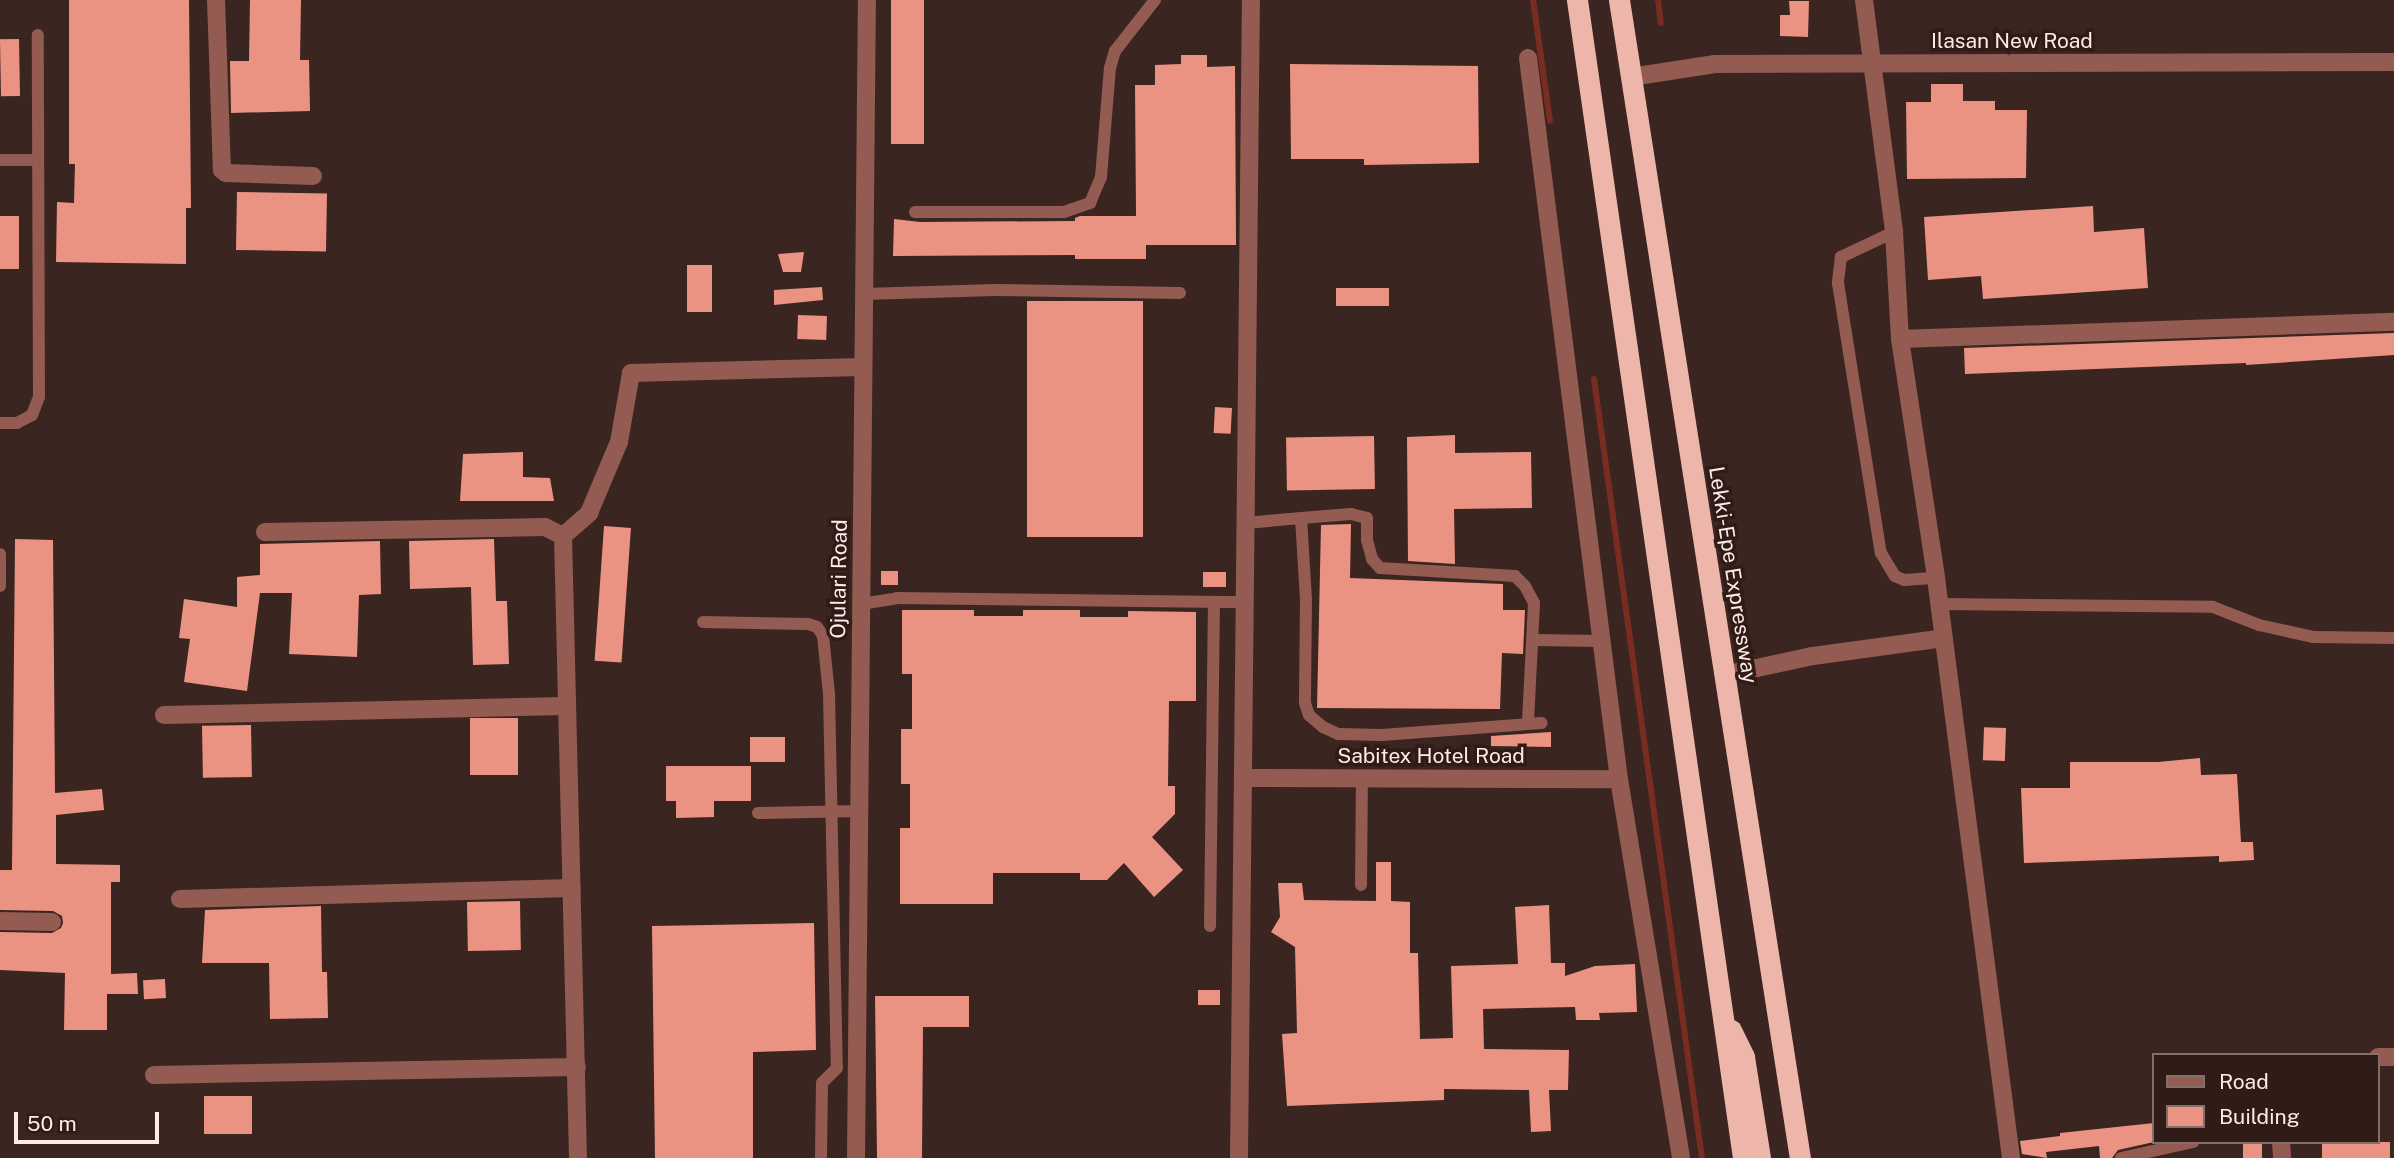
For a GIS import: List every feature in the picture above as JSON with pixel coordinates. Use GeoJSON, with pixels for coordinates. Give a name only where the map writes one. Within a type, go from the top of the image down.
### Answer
{"type":"FeatureCollection","features":[{"type":"Feature","properties":{"kind":"highway"},"geometry":{"type":"LineString","coordinates":[[1577,0],[1743,1158]]}},
{"type":"Feature","properties":{"kind":"highway","name":"Lekki-Epe Expressway"},"geometry":{"type":"LineString","coordinates":[[1619,0],[1800,1158]]}},
{"type":"Feature","properties":{"kind":"highway"},"geometry":{"type":"LineString","coordinates":[[1722,1012],[1744,1056],[1760,1158]]}},
{"type":"Feature","properties":{"kind":"street"},"geometry":{"type":"LineString","coordinates":[[216,0],[222,170],[226,173],[313,176]]}},
{"type":"Feature","properties":{"kind":"street","name":"Ojulari Road"},"geometry":{"type":"LineString","coordinates":[[856,1158],[866,0]]}},
{"type":"Feature","properties":{"kind":"street"},"geometry":{"type":"LineString","coordinates":[[1239,1158],[1251,0]]}},
{"type":"Feature","properties":{"kind":"street"},"geometry":{"type":"LineString","coordinates":[[1864,0],[1894,232],[1900,339],[1940,604],[2011,1158]]}},
{"type":"Feature","properties":{"kind":"street"},"geometry":{"type":"LineString","coordinates":[[1528,58],[1619,779],[1681,1158]]}},
{"type":"Feature","properties":{"kind":"street","name":"Ilasan New Road"},"geometry":{"type":"LineString","coordinates":[[1631,77],[1715,64],[2394,62]]}},
{"type":"Feature","properties":{"kind":"street"},"geometry":{"type":"LineString","coordinates":[[1900,339],[2394,322]]}},
{"type":"Feature","properties":{"kind":"street"},"geometry":{"type":"LineString","coordinates":[[578,1158],[563,536],[589,513],[609,466],[619,442],[631,373],[863,368]]}},
{"type":"Feature","properties":{"kind":"street"},"geometry":{"type":"LineString","coordinates":[[265,532],[545,527],[563,536]]}},
{"type":"Feature","properties":{"kind":"street"},"geometry":{"type":"LineString","coordinates":[[1724,675],[1813,656],[1944,638]]}},
{"type":"Feature","properties":{"kind":"street"},"geometry":{"type":"LineString","coordinates":[[163,715],[565,706]]}},
{"type":"Feature","properties":{"kind":"street","name":"Sabitex Hotel Road"},"geometry":{"type":"LineString","coordinates":[[1243,778],[1619,779]]}},
{"type":"Feature","properties":{"kind":"street"},"geometry":{"type":"LineString","coordinates":[[180,899],[572,888]]}},
{"type":"Feature","properties":{"kind":"street"},"geometry":{"type":"LineString","coordinates":[[0,921],[52,922]]}},
{"type":"Feature","properties":{"kind":"street"},"geometry":{"type":"LineString","coordinates":[[154,1075],[577,1067]]}},
{"type":"Feature","properties":{"kind":"lane"},"geometry":{"type":"LineString","coordinates":[[915,212],[1064,212],[1080,209],[1090,203],[1101,177],[1110,68],[1115,51],[1155,0]]}},
{"type":"Feature","properties":{"kind":"lane"},"geometry":{"type":"LineString","coordinates":[[0,423],[17,423],[32,415],[39,397],[38,35]]}},
{"type":"Feature","properties":{"kind":"lane"},"geometry":{"type":"LineString","coordinates":[[0,160],[38,160]]}},
{"type":"Feature","properties":{"kind":"lane"},"geometry":{"type":"LineString","coordinates":[[1894,232],[1841,257],[1838,283],[1881,553],[1895,576],[1904,580],[1936,578]]}},
{"type":"Feature","properties":{"kind":"lane"},"geometry":{"type":"LineString","coordinates":[[864,294],[995,290],[1180,293]]}},
{"type":"Feature","properties":{"kind":"lane"},"geometry":{"type":"LineString","coordinates":[[1246,523],[1351,514],[1367,519],[1369,550],[1372,559],[1380,568],[1515,576],[1525,586],[1534,603],[1528,722]]}},
{"type":"Feature","properties":{"kind":"lane"},"geometry":{"type":"LineString","coordinates":[[1301,519],[1306,599],[1305,702],[1309,715],[1316,721],[1338,734],[1382,735],[1467,731],[1528,722],[1542,723]]}},
{"type":"Feature","properties":{"kind":"lane"},"geometry":{"type":"LineString","coordinates":[[0,554],[0,586]]}},
{"type":"Feature","properties":{"kind":"lane"},"geometry":{"type":"LineString","coordinates":[[861,604],[897,598],[1245,602]]}},
{"type":"Feature","properties":{"kind":"lane"},"geometry":{"type":"LineString","coordinates":[[1210,926],[1214,601]]}},
{"type":"Feature","properties":{"kind":"lane"},"geometry":{"type":"LineString","coordinates":[[1940,604],[2213,607],[2259,625],[2313,637],[2394,638]]}},
{"type":"Feature","properties":{"kind":"lane"},"geometry":{"type":"LineString","coordinates":[[703,622],[808,624],[817,628],[822,636],[829,694],[837,1068],[822,1083],[821,1158]]}},
{"type":"Feature","properties":{"kind":"lane"},"geometry":{"type":"LineString","coordinates":[[1534,640],[1601,641]]}},
{"type":"Feature","properties":{"kind":"lane"},"geometry":{"type":"LineString","coordinates":[[1361,885],[1362,779]]}},
{"type":"Feature","properties":{"kind":"lane"},"geometry":{"type":"LineString","coordinates":[[758,813],[859,811]]}},
{"type":"Feature","properties":{"kind":"lane"},"geometry":{"type":"LineString","coordinates":[[2121,1158],[2184,1144]]}},
{"type":"Feature","properties":{"kind":"building"},"geometry":{"type":"Polygon","coordinates":[[[69,0],[189,0],[191,208],[186,208],[186,264],[56,262],[57,202],[74,203],[75,164],[69,164],[69,0]]]}},
{"type":"Feature","properties":{"kind":"building"},"geometry":{"type":"Polygon","coordinates":[[[250,0],[301,0],[300,60],[309,60],[310,111],[231,113],[230,61],[249,61],[250,0]]]}},
{"type":"Feature","properties":{"kind":"building"},"geometry":{"type":"Polygon","coordinates":[[[891,0],[924,0],[924,144],[891,144],[891,0]]]}},
{"type":"Feature","properties":{"kind":"building"},"geometry":{"type":"Polygon","coordinates":[[[1789,1],[1809,1],[1808,37],[1780,36],[1780,15],[1790,15],[1789,1]]]}},
{"type":"Feature","properties":{"kind":"building"},"geometry":{"type":"Polygon","coordinates":[[[0,39],[19,39],[20,96],[1,96],[0,39]]]}},
{"type":"Feature","properties":{"kind":"building"},"geometry":{"type":"Polygon","coordinates":[[[1181,55],[1207,55],[1207,67],[1235,66],[1236,245],[1146,245],[1146,259],[1075,259],[1075,255],[893,256],[894,219],[920,222],[1075,221],[1075,218],[1080,216],[1136,216],[1135,85],[1155,85],[1155,65],[1181,64],[1181,55]]]}},
{"type":"Feature","properties":{"kind":"building"},"geometry":{"type":"Polygon","coordinates":[[[1290,64],[1478,66],[1479,163],[1364,165],[1364,159],[1291,159],[1290,64]]]}},
{"type":"Feature","properties":{"kind":"building"},"geometry":{"type":"Polygon","coordinates":[[[1931,84],[1963,84],[1963,101],[1995,101],[1995,110],[2027,110],[2026,178],[1907,179],[1906,102],[1931,102],[1931,84]]]}},
{"type":"Feature","properties":{"kind":"building"},"geometry":{"type":"Polygon","coordinates":[[[237,192],[327,194],[326,252],[236,250],[237,192]]]}},
{"type":"Feature","properties":{"kind":"building"},"geometry":{"type":"Polygon","coordinates":[[[2093,206],[2094,232],[2144,228],[2148,288],[1983,299],[1981,276],[1928,280],[1924,217],[2093,206]]]}},
{"type":"Feature","properties":{"kind":"building"},"geometry":{"type":"Polygon","coordinates":[[[0,216],[19,216],[19,269],[0,269],[0,216]]]}},
{"type":"Feature","properties":{"kind":"building"},"geometry":{"type":"Polygon","coordinates":[[[804,252],[801,272],[783,272],[778,254],[804,252]]]}},
{"type":"Feature","properties":{"kind":"building"},"geometry":{"type":"Polygon","coordinates":[[[687,265],[712,265],[712,312],[687,312],[687,265]]]}},
{"type":"Feature","properties":{"kind":"building"},"geometry":{"type":"Polygon","coordinates":[[[822,287],[823,300],[774,305],[774,290],[822,287]]]}},
{"type":"Feature","properties":{"kind":"building"},"geometry":{"type":"Polygon","coordinates":[[[1336,288],[1389,288],[1389,306],[1336,306],[1336,288]]]}},
{"type":"Feature","properties":{"kind":"building"},"geometry":{"type":"Polygon","coordinates":[[[1027,301],[1143,301],[1143,537],[1027,537],[1027,301]]]}},
{"type":"Feature","properties":{"kind":"building"},"geometry":{"type":"Polygon","coordinates":[[[798,315],[827,316],[826,340],[797,339],[798,315]]]}},
{"type":"Feature","properties":{"kind":"building"},"geometry":{"type":"Polygon","coordinates":[[[2394,333],[2394,355],[2246,365],[1965,374],[1964,348],[2394,333]]]}},
{"type":"Feature","properties":{"kind":"building"},"geometry":{"type":"Polygon","coordinates":[[[1215,407],[1232,408],[1231,434],[1214,433],[1215,407]]]}},
{"type":"Feature","properties":{"kind":"building"},"geometry":{"type":"Polygon","coordinates":[[[1455,435],[1455,453],[1531,452],[1532,508],[1454,509],[1455,564],[1408,561],[1407,437],[1455,435]]]}},
{"type":"Feature","properties":{"kind":"building"},"geometry":{"type":"Polygon","coordinates":[[[1374,436],[1375,489],[1287,491],[1286,438],[1374,436]]]}},
{"type":"Feature","properties":{"kind":"building"},"geometry":{"type":"Polygon","coordinates":[[[523,452],[523,477],[550,478],[554,501],[460,501],[463,454],[523,452]]]}},
{"type":"Feature","properties":{"kind":"building"},"geometry":{"type":"Polygon","coordinates":[[[1351,524],[1350,578],[1503,584],[1503,610],[1525,610],[1523,654],[1502,653],[1500,709],[1317,708],[1321,525],[1351,524]]]}},
{"type":"Feature","properties":{"kind":"building"},"geometry":{"type":"Polygon","coordinates":[[[604,526],[631,528],[622,663],[595,661],[604,526]]]}},
{"type":"Feature","properties":{"kind":"building"},"geometry":{"type":"Polygon","coordinates":[[[15,539],[53,540],[55,793],[102,789],[104,810],[56,815],[56,864],[120,865],[120,882],[111,882],[111,974],[137,973],[138,994],[107,994],[107,1030],[64,1030],[65,973],[0,970],[0,932],[52,933],[61,928],[63,923],[62,916],[53,911],[0,910],[0,870],[12,870],[15,539]]]}},
{"type":"Feature","properties":{"kind":"building"},"geometry":{"type":"Polygon","coordinates":[[[494,539],[496,601],[507,601],[509,664],[473,665],[471,587],[410,589],[409,541],[494,539]]]}},
{"type":"Feature","properties":{"kind":"building"},"geometry":{"type":"Polygon","coordinates":[[[380,541],[381,594],[359,595],[357,657],[289,654],[292,593],[260,593],[247,691],[184,682],[190,639],[179,638],[184,599],[237,607],[237,577],[260,575],[260,544],[380,541]]]}},
{"type":"Feature","properties":{"kind":"building"},"geometry":{"type":"Polygon","coordinates":[[[881,571],[898,571],[898,585],[881,585],[881,571]]]}},
{"type":"Feature","properties":{"kind":"building"},"geometry":{"type":"Polygon","coordinates":[[[1203,572],[1226,572],[1226,587],[1203,587],[1203,572]]]}},
{"type":"Feature","properties":{"kind":"building"},"geometry":{"type":"Polygon","coordinates":[[[902,610],[974,610],[974,616],[1023,616],[1023,610],[1080,610],[1080,617],[1128,617],[1128,611],[1196,612],[1196,701],[1169,701],[1168,786],[1175,786],[1175,814],[1152,837],[1183,870],[1154,897],[1124,863],[1107,880],[1080,880],[1080,873],[993,873],[993,904],[900,904],[900,828],[910,828],[910,784],[901,784],[901,729],[912,729],[912,674],[902,674],[902,610]]]}},
{"type":"Feature","properties":{"kind":"building"},"geometry":{"type":"Polygon","coordinates":[[[470,718],[518,718],[518,775],[470,775],[470,718]]]}},
{"type":"Feature","properties":{"kind":"building"},"geometry":{"type":"Polygon","coordinates":[[[251,725],[252,777],[203,778],[202,726],[251,725]]]}},
{"type":"Feature","properties":{"kind":"building"},"geometry":{"type":"Polygon","coordinates":[[[1984,727],[2006,728],[2005,761],[1983,760],[1984,727]]]}},
{"type":"Feature","properties":{"kind":"building"},"geometry":{"type":"Polygon","coordinates":[[[1551,732],[1551,747],[1491,746],[1491,736],[1551,732]]]}},
{"type":"Feature","properties":{"kind":"building"},"geometry":{"type":"Polygon","coordinates":[[[750,737],[785,737],[785,762],[750,762],[750,737]]]}},
{"type":"Feature","properties":{"kind":"building"},"geometry":{"type":"Polygon","coordinates":[[[2200,758],[2201,775],[2237,774],[2241,842],[2253,842],[2254,860],[2219,862],[2219,856],[2024,863],[2021,788],[2070,788],[2070,762],[2158,762],[2200,758]]]}},
{"type":"Feature","properties":{"kind":"building"},"geometry":{"type":"Polygon","coordinates":[[[666,766],[751,766],[751,801],[714,801],[714,817],[676,818],[676,801],[666,801],[666,766]]]}},
{"type":"Feature","properties":{"kind":"building"},"geometry":{"type":"Polygon","coordinates":[[[1376,862],[1391,862],[1391,901],[1410,902],[1410,953],[1418,953],[1420,1039],[1453,1038],[1451,966],[1518,964],[1515,907],[1549,905],[1551,963],[1565,963],[1565,976],[1595,966],[1635,964],[1637,1012],[1599,1013],[1600,1020],[1576,1020],[1575,1007],[1483,1009],[1484,1049],[1569,1050],[1568,1090],[1549,1090],[1551,1131],[1531,1132],[1529,1090],[1444,1089],[1444,1100],[1287,1106],[1282,1034],[1297,1033],[1295,947],[1271,932],[1280,917],[1278,883],[1302,883],[1304,900],[1376,901],[1376,862]]]}},
{"type":"Feature","properties":{"kind":"building"},"geometry":{"type":"Polygon","coordinates":[[[520,901],[521,950],[468,951],[467,902],[520,901]]]}},
{"type":"Feature","properties":{"kind":"building"},"geometry":{"type":"Polygon","coordinates":[[[321,906],[322,972],[327,972],[328,1018],[270,1019],[269,963],[202,963],[205,910],[321,906]]]}},
{"type":"Feature","properties":{"kind":"building"},"geometry":{"type":"Polygon","coordinates":[[[814,923],[816,1050],[753,1052],[753,1158],[655,1158],[652,926],[814,923]]]}},
{"type":"Feature","properties":{"kind":"building"},"geometry":{"type":"Polygon","coordinates":[[[165,979],[166,998],[144,999],[143,980],[165,979]]]}},
{"type":"Feature","properties":{"kind":"building"},"geometry":{"type":"Polygon","coordinates":[[[1198,990],[1220,990],[1220,1005],[1198,1005],[1198,990]]]}},
{"type":"Feature","properties":{"kind":"building"},"geometry":{"type":"Polygon","coordinates":[[[875,996],[969,996],[969,1027],[923,1027],[922,1158],[877,1158],[875,996]]]}},
{"type":"Feature","properties":{"kind":"building"},"geometry":{"type":"Polygon","coordinates":[[[204,1096],[252,1096],[252,1134],[204,1134],[204,1096]]]}},
{"type":"Feature","properties":{"kind":"building"},"geometry":{"type":"Polygon","coordinates":[[[2152,1123],[2152,1142],[2118,1150],[2112,1158],[2100,1158],[2099,1146],[2046,1152],[2047,1158],[2022,1154],[2020,1141],[2060,1136],[2060,1133],[2152,1123]]]}},
{"type":"Feature","properties":{"kind":"building"},"geometry":{"type":"Polygon","coordinates":[[[2390,1142],[2390,1158],[2322,1158],[2322,1144],[2390,1142]]]}},
{"type":"Feature","properties":{"kind":"building"},"geometry":{"type":"Polygon","coordinates":[[[2243,1144],[2262,1144],[2262,1158],[2243,1158],[2243,1144]]]}},
{"type":"Feature","properties":{"kind":"waterway"},"geometry":{"type":"LineString","coordinates":[[1533,0],[1550,121]]}},
{"type":"Feature","properties":{"kind":"waterway"},"geometry":{"type":"LineString","coordinates":[[1658,0],[1661,23]]}},
{"type":"Feature","properties":{"kind":"waterway"},"geometry":{"type":"LineString","coordinates":[[1594,379],[1702,1158]]}}]}
